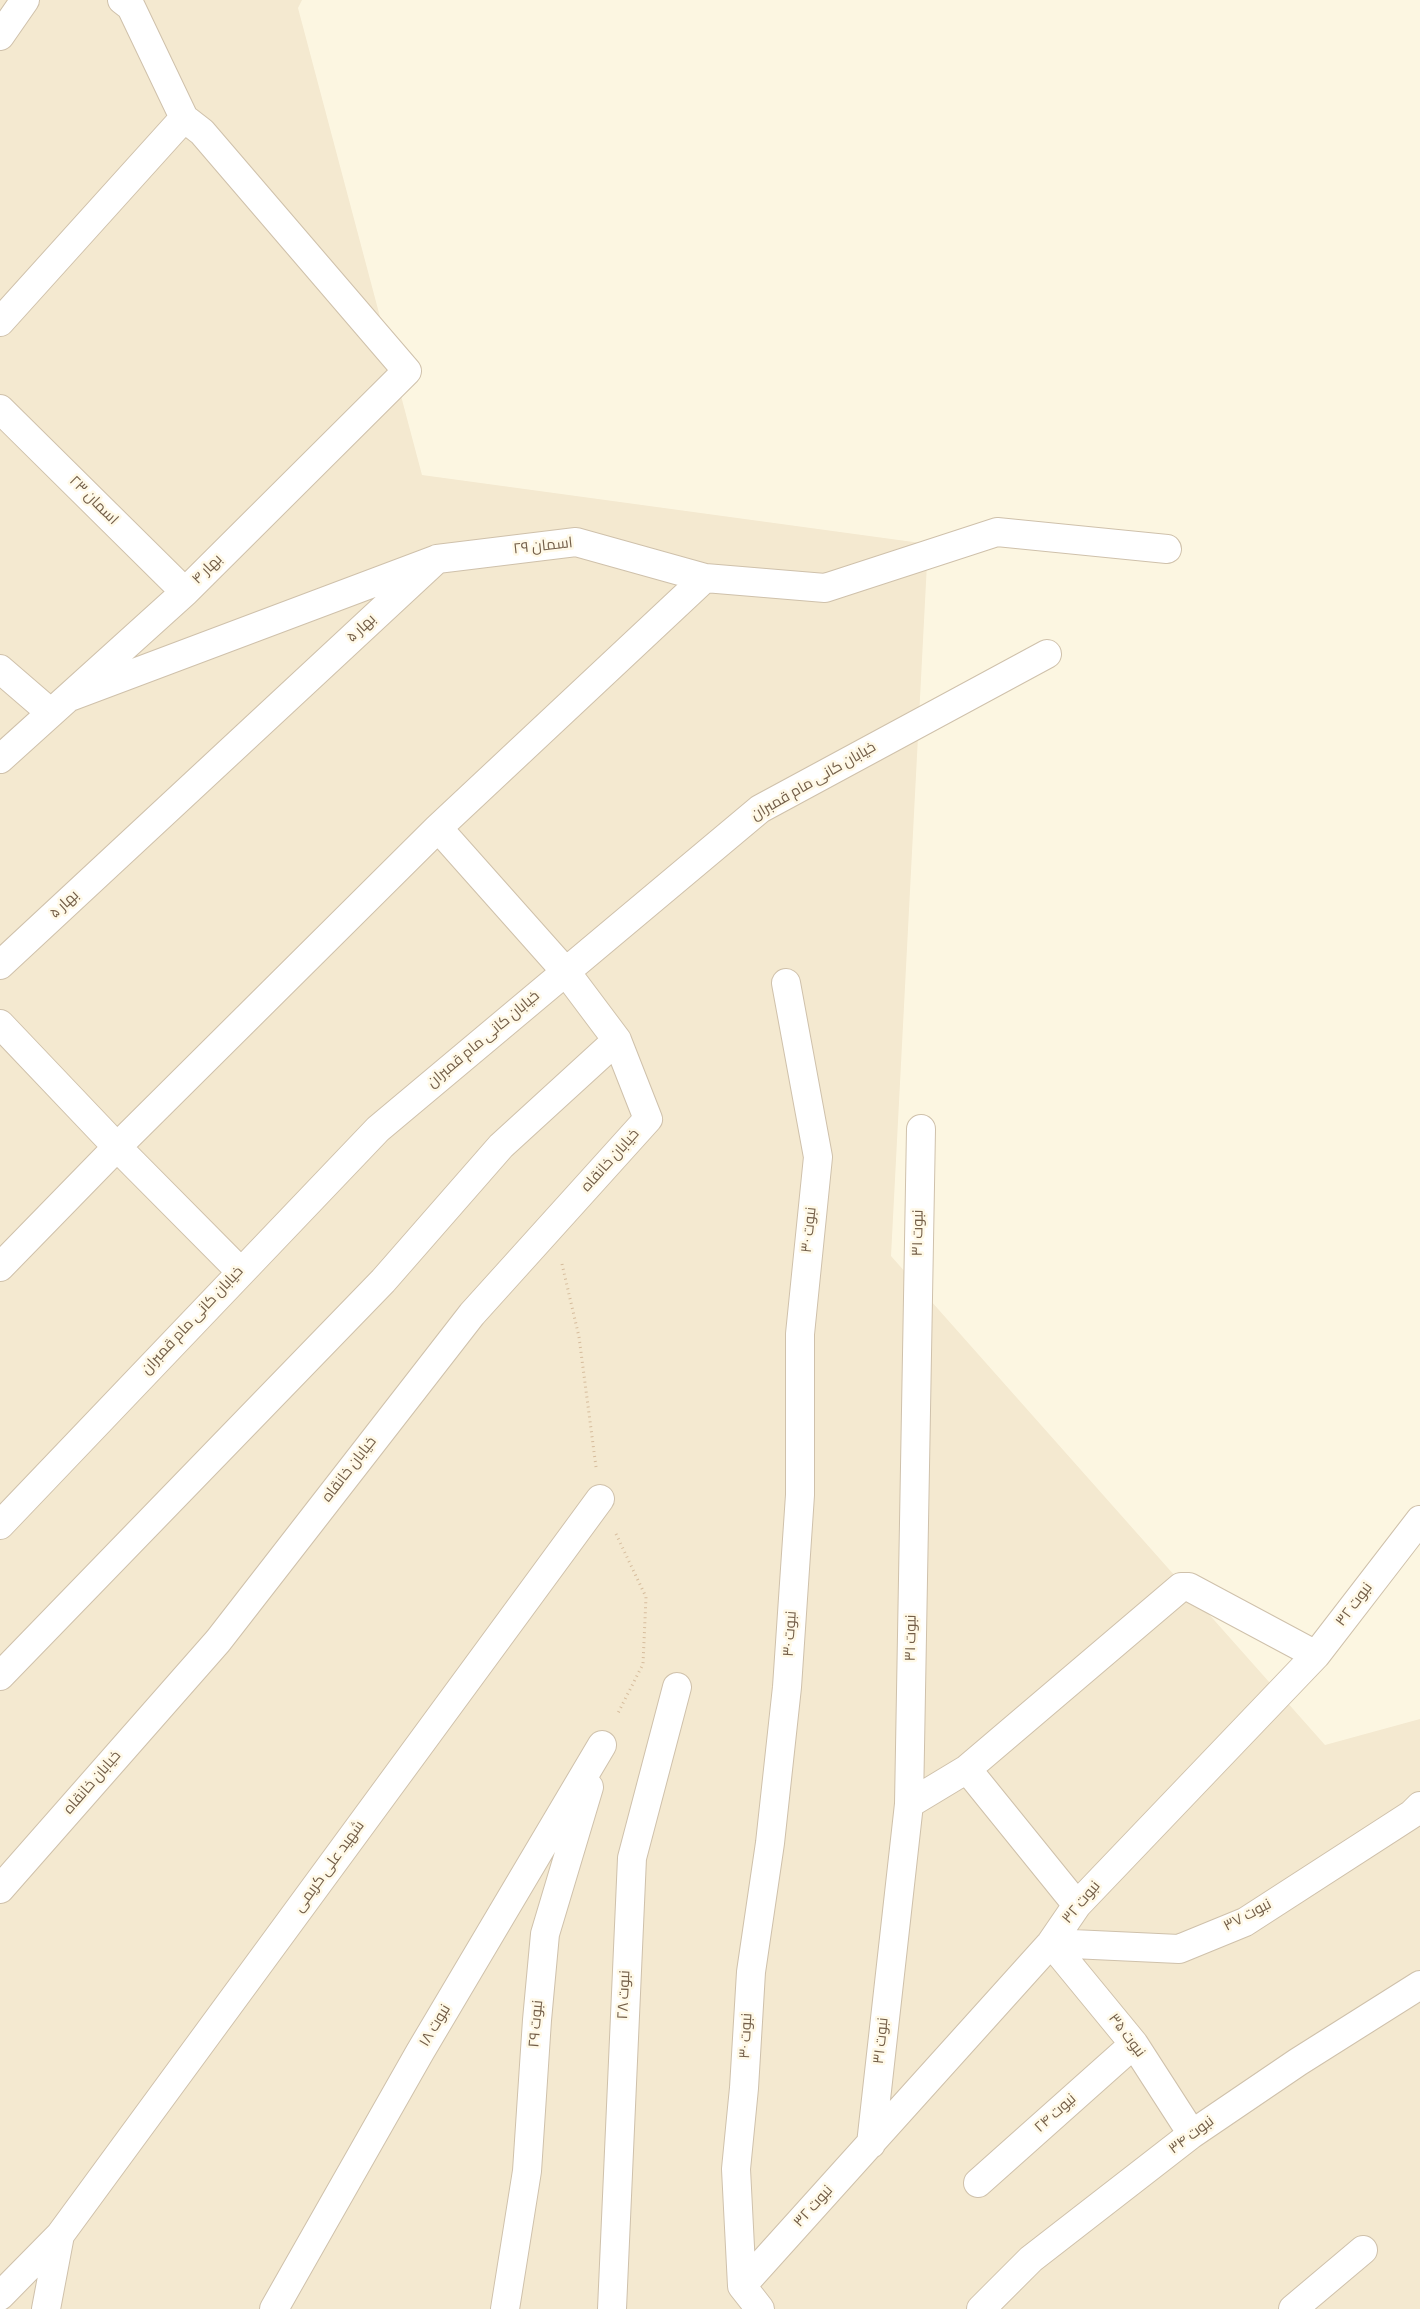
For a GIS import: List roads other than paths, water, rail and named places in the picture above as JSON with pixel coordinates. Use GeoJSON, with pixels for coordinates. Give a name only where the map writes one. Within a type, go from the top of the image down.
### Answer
{"type":"FeatureCollection","features":[{"type":"Feature","properties":{"kind":"street"},"geometry":{"type":"LineString","coordinates":[[0,36],[25,0]]}},
{"type":"Feature","properties":{"kind":"street"},"geometry":{"type":"LineString","coordinates":[[0,322],[184,118],[126,3]]}},
{"type":"Feature","properties":{"kind":"street","name":"بهار ۴"},"geometry":{"type":"LineString","coordinates":[[0,759],[185,592],[406,371],[202,132],[184,118]]}},
{"type":"Feature","properties":{"kind":"street","name":"اسمان ۲۳"},"geometry":{"type":"LineString","coordinates":[[0,409],[185,592]]}},
{"type":"Feature","properties":{"kind":"street","name":"اسمان ۲۹"},"geometry":{"type":"LineString","coordinates":[[436,559],[576,542],[705,578],[825,588],[997,532],[1167,549]]}},
{"type":"Feature","properties":{"kind":"street"},"geometry":{"type":"LineString","coordinates":[[0,669],[60,705],[436,559]]}},
{"type":"Feature","properties":{"kind":"street","name":"بهار ۵"},"geometry":{"type":"LineString","coordinates":[[0,965],[436,559]]}},
{"type":"Feature","properties":{"kind":"street"},"geometry":{"type":"LineString","coordinates":[[0,1267],[117,1147],[438,828],[705,578]]}},
{"type":"Feature","properties":{"kind":"street","name":"خیابان کانی مام قمبران"},"geometry":{"type":"LineString","coordinates":[[0,1525],[240,1271],[378,1129],[760,809],[1047,654]]}},
{"type":"Feature","properties":{"kind":"street"},"geometry":{"type":"LineString","coordinates":[[0,1676],[383,1281],[501,1146],[617,1040],[566,972],[438,828]]}},
{"type":"Feature","properties":{"kind":"street","name":"نبوت ۳۰"},"geometry":{"type":"LineString","coordinates":[[742,2286],[736,2169],[744,2088],[751,1972],[770,1843],[788,1687],[800,1495],[800,1334],[818,1157],[786,983]]}},
{"type":"Feature","properties":{"kind":"street"},"geometry":{"type":"LineString","coordinates":[[0,1024],[117,1147],[240,1271]]}},
{"type":"Feature","properties":{"kind":"street","name":"خیابان خانقاه"},"geometry":{"type":"LineString","coordinates":[[0,1889],[218,1640],[472,1314],[648,1119],[617,1040]]}},
{"type":"Feature","properties":{"kind":"street","name":"نبوت ۳۱"},"geometry":{"type":"LineString","coordinates":[[871,2144],[909,1804],[921,1129]]}},
{"type":"Feature","properties":{"kind":"street","name":"شهید علی کریمی"},"geometry":{"type":"LineString","coordinates":[[0,2296],[60,2235],[600,1500]]}},
{"type":"Feature","properties":{"kind":"street","name":"نبوت ۳۲"},"geometry":{"type":"LineString","coordinates":[[742,2286],[1051,1943],[1076,1905],[1316,1655],[1420,1520]]}},
{"type":"Feature","properties":{"kind":"street"},"geometry":{"type":"LineString","coordinates":[[909,1804],[967,1769],[1181,1587],[1189,1587],[1316,1655]]}},
{"type":"Feature","properties":{"kind":"street","name":"نبوت ۲۸"},"geometry":{"type":"LineString","coordinates":[[612,2309],[632,1858],[677,1688]]}},
{"type":"Feature","properties":{"kind":"street","name":"نبوت ۱۸"},"geometry":{"type":"LineString","coordinates":[[274,2309],[420,2052],[602,1745]]}},
{"type":"Feature","properties":{"kind":"street","name":"نبوت ۲۹"},"geometry":{"type":"LineString","coordinates":[[505,2309],[526,2170],[545,1934],[602,1745]]}},
{"type":"Feature","properties":{"kind":"street"},"geometry":{"type":"LineString","coordinates":[[967,1769],[1076,1905]]}},
{"type":"Feature","properties":{"kind":"street","name":"نبوت ۳۷"},"geometry":{"type":"LineString","coordinates":[[1051,1943],[1179,1949],[1245,1922],[1412,1814],[1420,1806]]}},
{"type":"Feature","properties":{"kind":"street","name":"نبوت ۳۵"},"geometry":{"type":"LineString","coordinates":[[1051,1943],[1134,2044],[1192,2134]]}},
{"type":"Feature","properties":{"kind":"street","name":"نبوت ۳۴"},"geometry":{"type":"LineString","coordinates":[[981,2309],[1030,2259],[1192,2134],[1298,2062],[1420,1985]]}},
{"type":"Feature","properties":{"kind":"street","name":"نیوت ۲۴"},"geometry":{"type":"LineString","coordinates":[[978,2183],[1134,2044]]}},
{"type":"Feature","properties":{"kind":"street"},"geometry":{"type":"LineString","coordinates":[[46,2309],[60,2235]]}},
{"type":"Feature","properties":{"kind":"street"},"geometry":{"type":"LineString","coordinates":[[1293,2309],[1363,2250]]}},
{"type":"Feature","properties":{"kind":"street"},"geometry":{"type":"LineString","coordinates":[[742,2286],[760,2309]]}}]}
